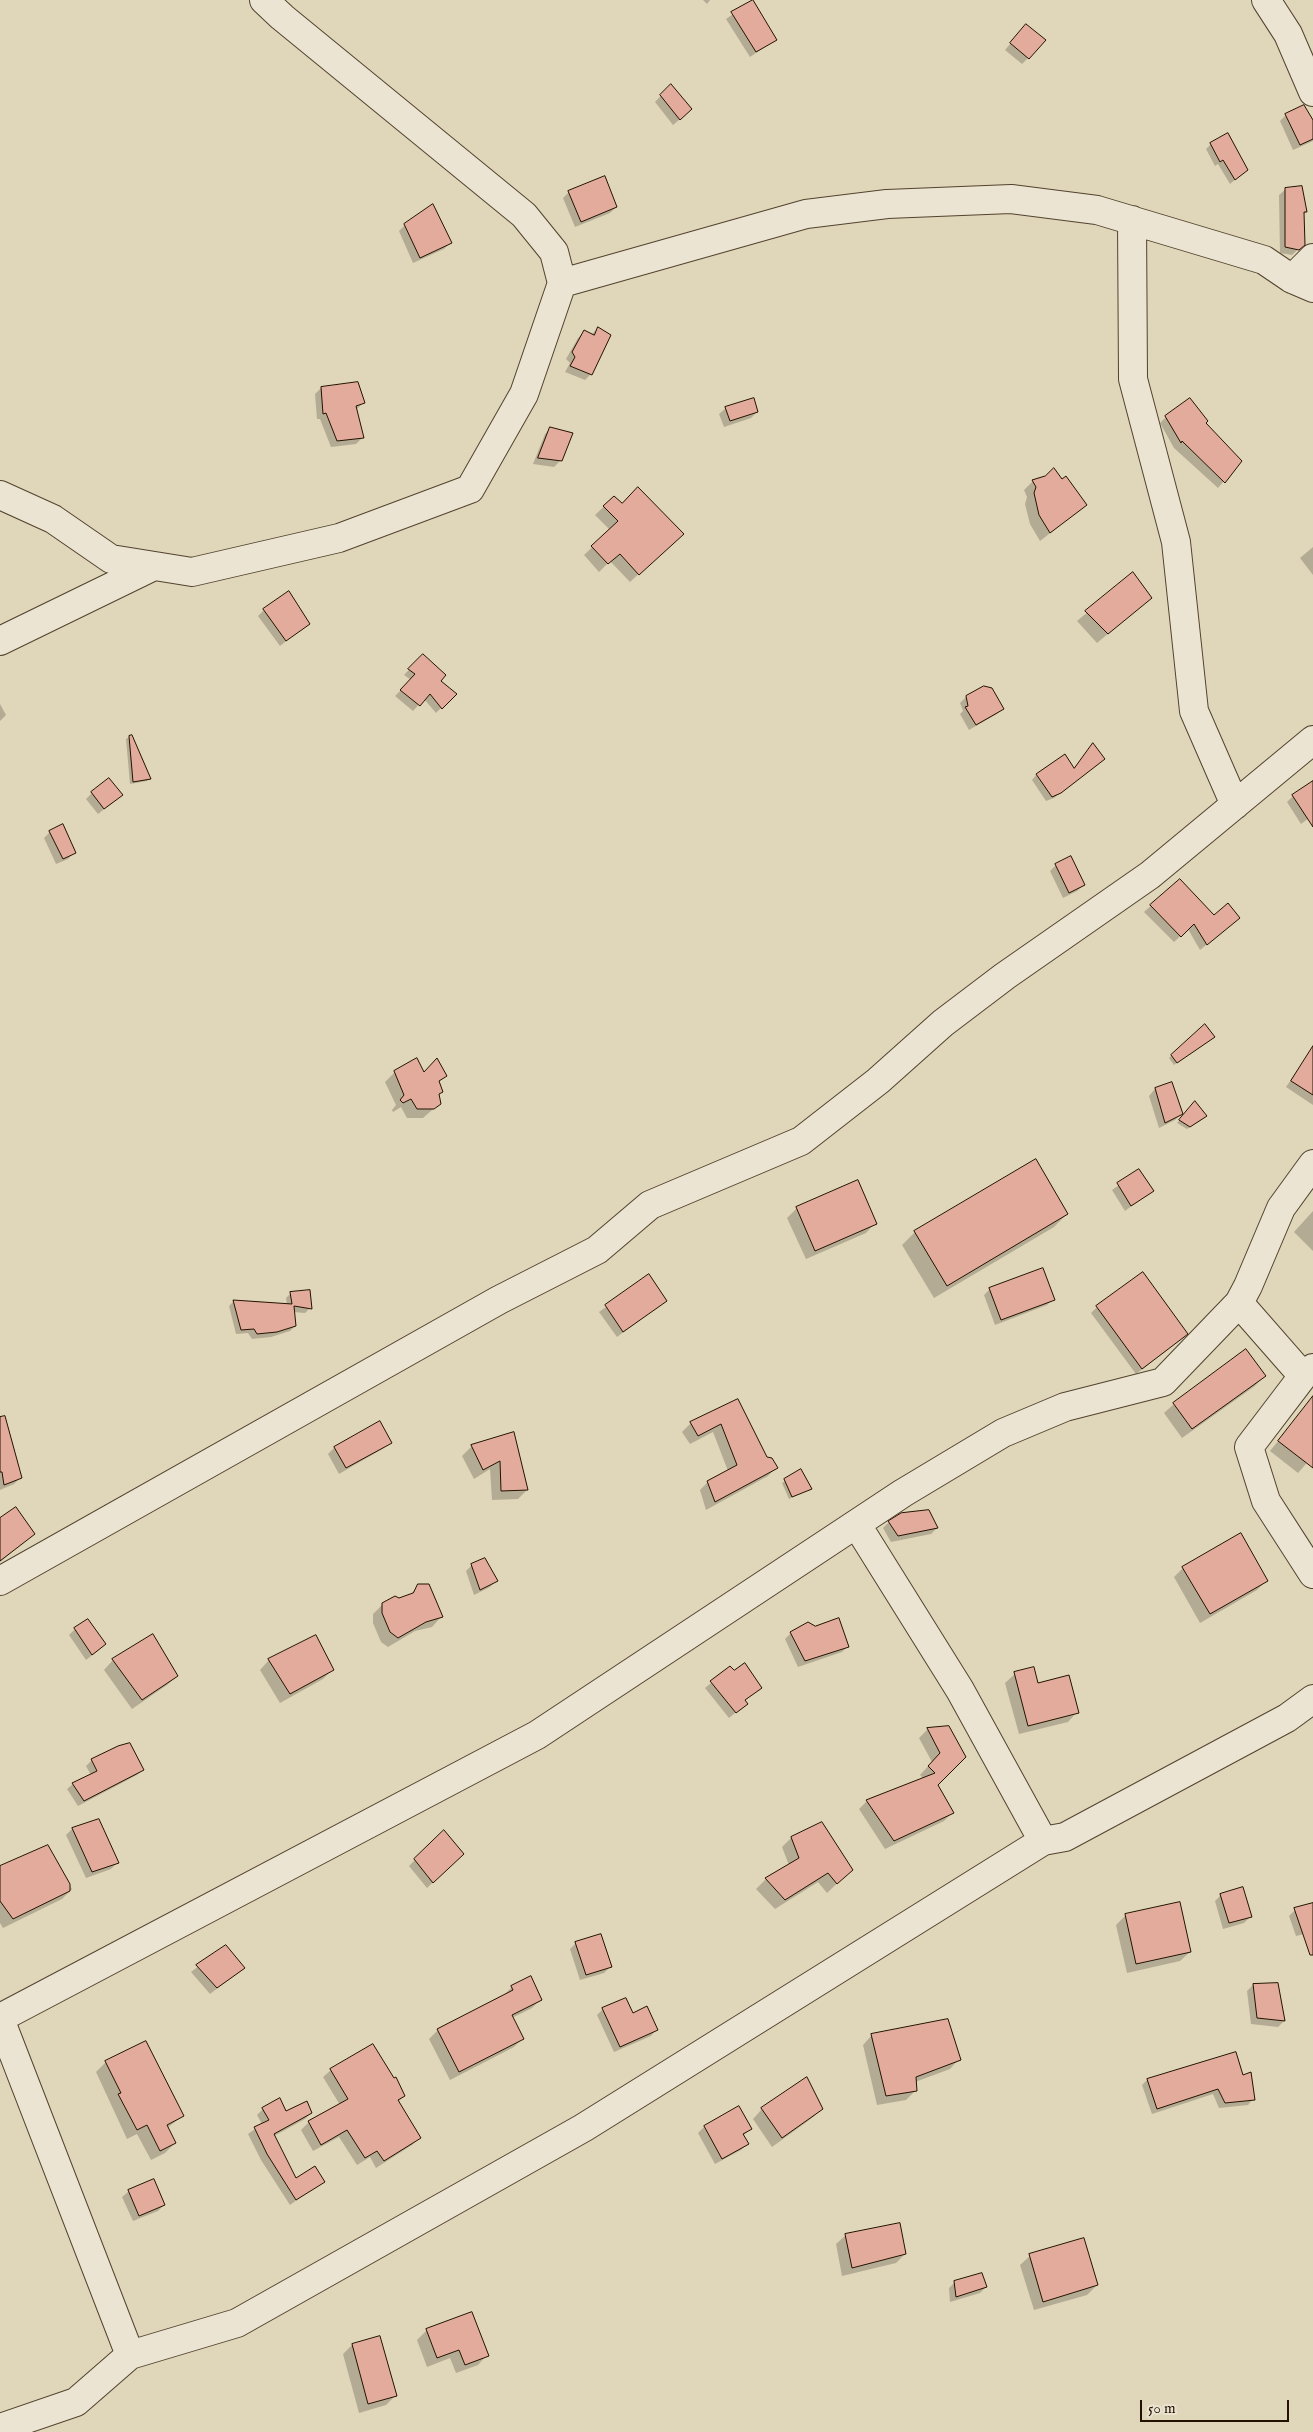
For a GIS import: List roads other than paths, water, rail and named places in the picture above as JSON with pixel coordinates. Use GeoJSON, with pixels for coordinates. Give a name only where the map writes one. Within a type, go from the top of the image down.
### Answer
{"type":"FeatureCollection","features":[{"type":"Feature","properties":{"kind":"street"},"geometry":{"type":"LineString","coordinates":[[0,495],[53,519],[111,559],[192,572],[339,538],[470,489],[524,394],[562,283],[554,252],[524,215],[264,0]]}},
{"type":"Feature","properties":{"kind":"street"},"geometry":{"type":"LineString","coordinates":[[1266,0],[1288,34],[1313,92]]}},
{"type":"Feature","properties":{"kind":"street"},"geometry":{"type":"LineString","coordinates":[[562,283],[806,214],[887,204],[1011,199],[1097,210],[1132,220],[1264,260],[1303,284],[1313,258]]}},
{"type":"Feature","properties":{"kind":"street"},"geometry":{"type":"LineString","coordinates":[[1132,220],[1133,379],[1176,542],[1194,711],[1235,805]]}},
{"type":"Feature","properties":{"kind":"street"},"geometry":{"type":"LineString","coordinates":[[0,641],[154,566]]}},
{"type":"Feature","properties":{"kind":"street"},"geometry":{"type":"LineString","coordinates":[[0,1581],[499,1300],[597,1250],[650,1205],[801,1140],[878,1081],[944,1023],[1005,976],[1150,875],[1313,740]]}},
{"type":"Feature","properties":{"kind":"street"},"geometry":{"type":"LineString","coordinates":[[130,2355],[0,2018],[537,1735],[857,1526],[903,1493],[1003,1433],[1065,1407],[1163,1382],[1239,1302],[1248,1286],[1281,1208],[1313,1164]]}},
{"type":"Feature","properties":{"kind":"street"},"geometry":{"type":"LineString","coordinates":[[1239,1302],[1308,1372],[1249,1447],[1266,1501],[1313,1574]]}},
{"type":"Feature","properties":{"kind":"street"},"geometry":{"type":"LineString","coordinates":[[857,1526],[960,1690],[1043,1841]]}},
{"type":"Feature","properties":{"kind":"street"},"geometry":{"type":"LineString","coordinates":[[0,2428],[76,2402],[130,2355],[237,2323],[583,2128],[1043,1841],[1065,1837],[1287,1718],[1313,1699]]}}]}
